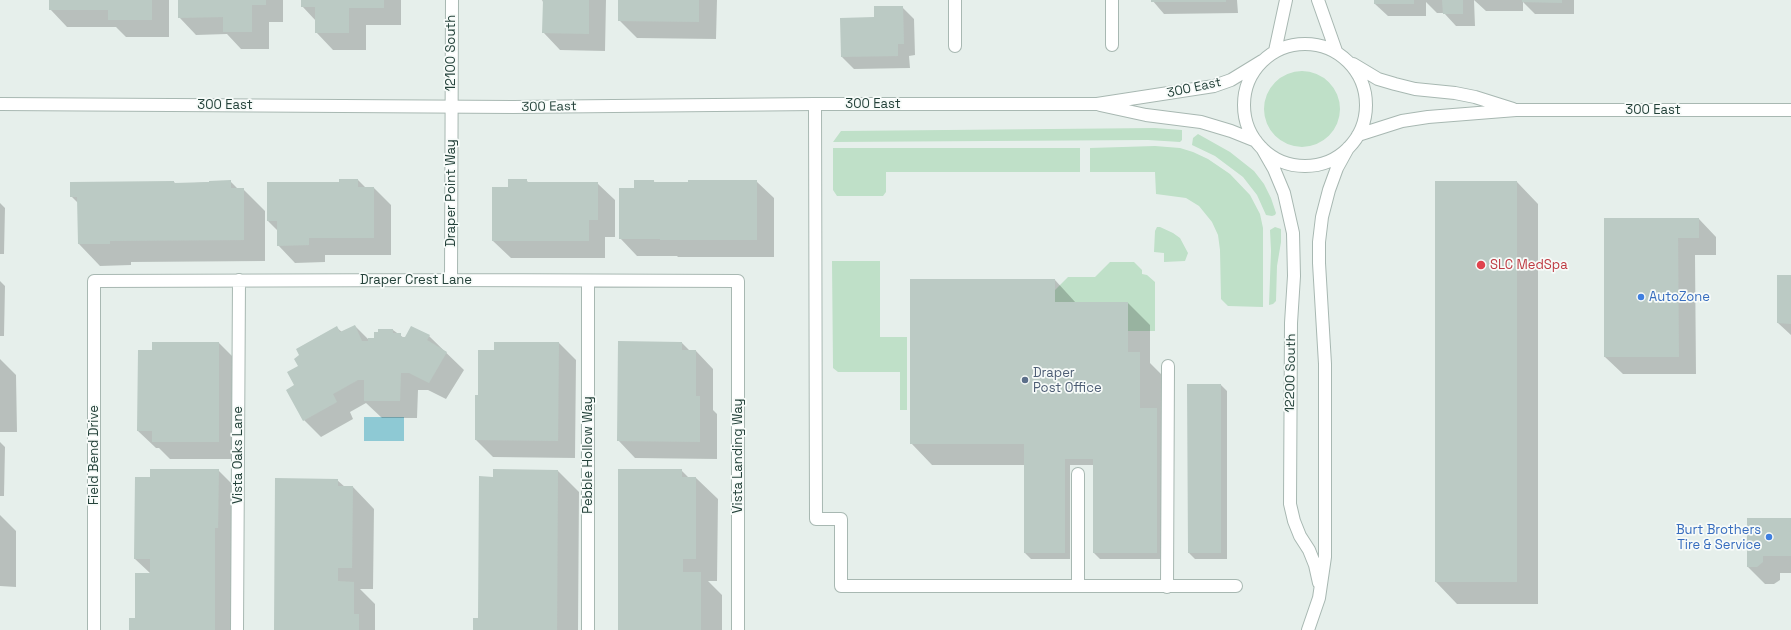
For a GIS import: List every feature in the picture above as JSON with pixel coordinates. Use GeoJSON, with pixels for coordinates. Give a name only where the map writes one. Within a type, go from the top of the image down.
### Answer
{"type":"FeatureCollection","features":[{"type":"Feature","properties":{"kind":"street","name":"12100 South"},"geometry":{"type":"LineString","coordinates":[[451,106],[452,0]]}},
{"type":"Feature","properties":{"kind":"street"},"geometry":{"type":"LineString","coordinates":[[954,0],[955,46]]}},
{"type":"Feature","properties":{"kind":"street"},"geometry":{"type":"LineString","coordinates":[[1112,0],[1112,45]]}},
{"type":"Feature","properties":{"kind":"street"},"geometry":{"type":"LineString","coordinates":[[1275,51],[1286,0]]}},
{"type":"Feature","properties":{"kind":"street"},"geometry":{"type":"LineString","coordinates":[[1318,0],[1336,51]]}},
{"type":"Feature","properties":{"kind":"street"},"geometry":{"type":"LineString","coordinates":[[1305,43],[1322,45],[1336,51],[1349,61],[1358,74],[1364,89],[1366,105],[1364,121],[1358,135],[1348,148],[1336,158],[1321,164],[1305,166],[1284,162],[1274,157],[1259,145],[1249,129],[1245,115],[1244,100],[1247,86],[1253,72],[1262,61],[1275,51],[1290,45],[1305,43]]}},
{"type":"Feature","properties":{"kind":"street","name":"300 East"},"geometry":{"type":"LineString","coordinates":[[0,104],[513,107],[815,104],[1097,104],[1214,86],[1231,80],[1262,61]]}},
{"type":"Feature","properties":{"kind":"street","name":"300 East"},"geometry":{"type":"LineString","coordinates":[[1349,61],[1378,79],[1394,84],[1415,89],[1455,93],[1475,97],[1516,110]]}},
{"type":"Feature","properties":{"kind":"street"},"geometry":{"type":"LineString","coordinates":[[815,104],[816,519],[842,519],[842,586],[1236,586]]}},
{"type":"Feature","properties":{"kind":"street","name":"300 East"},"geometry":{"type":"LineString","coordinates":[[1097,104],[1125,112],[1201,122],[1231,131],[1259,145]]}},
{"type":"Feature","properties":{"kind":"street","name":"Draper Point Way"},"geometry":{"type":"LineString","coordinates":[[451,106],[451,280]]}},
{"type":"Feature","properties":{"kind":"street","name":"300 East"},"geometry":{"type":"LineString","coordinates":[[1358,135],[1402,121],[1428,117],[1516,110],[1791,110]]}},
{"type":"Feature","properties":{"kind":"street","name":"12200 South"},"geometry":{"type":"LineString","coordinates":[[1259,145],[1274,169],[1284,193],[1293,233],[1290,504],[1294,521],[1300,536],[1309,550],[1315,565],[1319,598]]}},
{"type":"Feature","properties":{"kind":"street","name":"12200 South"},"geometry":{"type":"LineString","coordinates":[[1308,630],[1319,598],[1325,557],[1325,385],[1323,323],[1318,263],[1319,242],[1322,217],[1329,190],[1337,168],[1348,148]]}},
{"type":"Feature","properties":{"kind":"street","name":"Vista Oaks Lane"},"geometry":{"type":"LineString","coordinates":[[237,630],[239,280]]}},
{"type":"Feature","properties":{"kind":"street","name":"Draper Crest Lane"},"geometry":{"type":"LineString","coordinates":[[94,281],[738,281]]}},
{"type":"Feature","properties":{"kind":"street","name":"Field Bend Drive"},"geometry":{"type":"LineString","coordinates":[[94,281],[94,630]]}},
{"type":"Feature","properties":{"kind":"street","name":"Pebble Hollow Way"},"geometry":{"type":"LineString","coordinates":[[588,281],[588,630]]}},
{"type":"Feature","properties":{"kind":"street","name":"Vista Landing Way"},"geometry":{"type":"LineString","coordinates":[[738,281],[738,630]]}},
{"type":"Feature","properties":{"kind":"street"},"geometry":{"type":"LineString","coordinates":[[1167,587],[1168,366]]}},
{"type":"Feature","properties":{"kind":"street"},"geometry":{"type":"LineString","coordinates":[[1078,474],[1078,586]]}},
{"type":"Feature","properties":{"kind":"green space"},"geometry":{"type":"Polygon","coordinates":[[[1302,71],[1317,74],[1329,82],[1337,94],[1340,109],[1337,124],[1329,136],[1317,144],[1302,147],[1287,144],[1275,136],[1267,124],[1264,109],[1267,94],[1275,82],[1287,74],[1302,71]]]}},
{"type":"Feature","properties":{"kind":"green space"},"geometry":{"type":"Polygon","coordinates":[[[1155,128],[1182,130],[1182,140],[1180,142],[1148,140],[833,142],[841,131],[1155,128]]]}},
{"type":"Feature","properties":{"kind":"green space"},"geometry":{"type":"Polygon","coordinates":[[[1198,134],[1230,152],[1254,171],[1264,184],[1271,198],[1276,213],[1275,215],[1266,215],[1257,195],[1243,177],[1215,156],[1192,145],[1193,138],[1198,134]]]}},
{"type":"Feature","properties":{"kind":"green space"},"geometry":{"type":"Polygon","coordinates":[[[1155,146],[1180,148],[1208,159],[1230,174],[1250,195],[1260,214],[1263,228],[1263,307],[1228,306],[1221,299],[1220,250],[1218,235],[1212,222],[1199,206],[1186,198],[1156,194],[1155,172],[1090,172],[1090,148],[1155,146]]]}},
{"type":"Feature","properties":{"kind":"green space"},"geometry":{"type":"Polygon","coordinates":[[[833,148],[1080,148],[1080,172],[886,172],[886,192],[883,196],[837,196],[833,190],[833,148]]]}},
{"type":"Feature","properties":{"kind":"green space"},"geometry":{"type":"Polygon","coordinates":[[[1157,227],[1173,233],[1180,238],[1188,253],[1185,261],[1164,262],[1164,253],[1154,252],[1155,231],[1157,227]]]}},
{"type":"Feature","properties":{"kind":"green space"},"geometry":{"type":"Polygon","coordinates":[[[1275,227],[1281,229],[1281,242],[1277,266],[1276,301],[1269,305],[1271,251],[1270,230],[1275,227]]]}},
{"type":"Feature","properties":{"kind":"green space"},"geometry":{"type":"Polygon","coordinates":[[[832,261],[880,261],[880,337],[907,337],[907,410],[900,410],[900,372],[838,372],[833,368],[832,261]]]}},
{"type":"Feature","properties":{"kind":"green space"},"geometry":{"type":"Polygon","coordinates":[[[1110,262],[1134,262],[1142,270],[1142,274],[1147,275],[1155,282],[1155,331],[1128,331],[1128,302],[1055,302],[1055,290],[1068,277],[1095,277],[1110,262]]]}},
{"type":"Feature","properties":{"kind":"water"},"geometry":{"type":"Polygon","coordinates":[[[364,417],[404,417],[404,441],[364,441],[364,417]]]}},
{"type":"Feature","properties":{"kind":"building"},"geometry":{"type":"Polygon","coordinates":[[[49,0],[152,0],[152,20],[108,20],[108,10],[49,10],[49,0]]]}},
{"type":"Feature","properties":{"kind":"building"},"geometry":{"type":"Polygon","coordinates":[[[178,0],[266,0],[266,5],[252,5],[252,32],[223,32],[223,17],[178,18],[178,0]]]}},
{"type":"Feature","properties":{"kind":"building"},"geometry":{"type":"Polygon","coordinates":[[[301,0],[384,0],[384,8],[349,8],[349,33],[315,33],[315,7],[301,7],[301,0]]]}},
{"type":"Feature","properties":{"kind":"building"},"geometry":{"type":"Polygon","coordinates":[[[543,0],[589,0],[589,34],[542,33],[543,0]]]}},
{"type":"Feature","properties":{"kind":"building"},"geometry":{"type":"Polygon","coordinates":[[[618,0],[699,0],[699,22],[618,21],[618,0]]]}},
{"type":"Feature","properties":{"kind":"building"},"geometry":{"type":"Polygon","coordinates":[[[1151,0],[1226,0],[1226,2],[1151,2],[1151,0]]]}},
{"type":"Feature","properties":{"kind":"building"},"geometry":{"type":"Polygon","coordinates":[[[1374,0],[1414,0],[1414,4],[1374,4],[1374,0]]]}},
{"type":"Feature","properties":{"kind":"building"},"geometry":{"type":"Polygon","coordinates":[[[1442,0],[1463,0],[1463,14],[1443,14],[1442,0]]]}},
{"type":"Feature","properties":{"kind":"building"},"geometry":{"type":"Polygon","coordinates":[[[1522,0],[1562,0],[1562,3],[1522,2],[1522,0]]]}},
{"type":"Feature","properties":{"kind":"building"},"geometry":{"type":"Polygon","coordinates":[[[874,6],[903,6],[904,44],[898,44],[898,56],[841,57],[840,18],[874,17],[874,6]]]}},
{"type":"Feature","properties":{"kind":"building"},"geometry":{"type":"Polygon","coordinates":[[[339,179],[358,179],[358,187],[374,187],[374,238],[309,238],[309,245],[277,246],[277,221],[267,221],[267,182],[339,182],[339,179]]]}},
{"type":"Feature","properties":{"kind":"building"},"geometry":{"type":"Polygon","coordinates":[[[508,179],[527,179],[527,182],[598,182],[598,220],[589,220],[589,241],[492,241],[492,187],[508,187],[508,179]]]}},
{"type":"Feature","properties":{"kind":"building"},"geometry":{"type":"Polygon","coordinates":[[[231,180],[231,188],[244,188],[244,240],[110,241],[110,244],[78,244],[77,197],[70,197],[70,182],[174,181],[174,183],[231,180]]]}},
{"type":"Feature","properties":{"kind":"building"},"geometry":{"type":"Polygon","coordinates":[[[634,180],[654,180],[654,182],[688,182],[688,180],[757,180],[757,240],[619,239],[619,188],[634,188],[634,180]]]}},
{"type":"Feature","properties":{"kind":"building"},"geometry":{"type":"Polygon","coordinates":[[[1435,181],[1517,181],[1517,582],[1435,582],[1435,181]]]}},
{"type":"Feature","properties":{"kind":"building","name":"AutoZone"},"geometry":{"type":"Polygon","coordinates":[[[1604,218],[1699,218],[1699,238],[1678,238],[1679,357],[1604,357],[1604,218]]]}},
{"type":"Feature","properties":{"kind":"building"},"geometry":{"type":"Polygon","coordinates":[[[1777,275],[1791,275],[1791,324],[1777,323],[1777,275]]]}},
{"type":"Feature","properties":{"kind":"building","name":"Draper Post Office"},"geometry":{"type":"Polygon","coordinates":[[[910,279],[1055,279],[1055,302],[1128,302],[1128,352],[1140,352],[1140,408],[1157,408],[1157,553],[1093,553],[1093,459],[1065,459],[1065,553],[1024,553],[1024,444],[910,444],[910,279]]]}},
{"type":"Feature","properties":{"kind":"building"},"geometry":{"type":"Polygon","coordinates":[[[355,325],[362,341],[368,341],[368,338],[374,338],[374,332],[378,332],[378,329],[393,329],[393,333],[401,333],[401,337],[405,337],[411,326],[430,335],[427,340],[447,352],[429,383],[409,373],[401,373],[400,401],[364,401],[364,380],[358,380],[333,394],[337,402],[303,421],[286,390],[294,385],[287,372],[298,366],[294,359],[299,355],[296,349],[337,326],[340,332],[355,325]]]}},
{"type":"Feature","properties":{"kind":"building"},"geometry":{"type":"Polygon","coordinates":[[[618,341],[682,342],[682,350],[696,350],[696,396],[700,396],[700,442],[617,441],[618,341]]]}},
{"type":"Feature","properties":{"kind":"building"},"geometry":{"type":"Polygon","coordinates":[[[152,342],[219,342],[219,442],[152,442],[152,431],[137,431],[138,350],[152,350],[152,342]]]}},
{"type":"Feature","properties":{"kind":"building"},"geometry":{"type":"Polygon","coordinates":[[[494,342],[559,342],[558,441],[475,440],[475,395],[478,395],[478,350],[494,350],[494,342]]]}},
{"type":"Feature","properties":{"kind":"building"},"geometry":{"type":"Polygon","coordinates":[[[1187,384],[1221,384],[1221,553],[1188,553],[1187,384]]]}},
{"type":"Feature","properties":{"kind":"building"},"geometry":{"type":"Polygon","coordinates":[[[150,469],[219,469],[218,528],[215,528],[215,630],[129,630],[129,618],[135,618],[135,573],[150,573],[150,559],[134,559],[135,477],[150,477],[150,469]]]}},
{"type":"Feature","properties":{"kind":"building"},"geometry":{"type":"Polygon","coordinates":[[[493,469],[558,470],[557,630],[473,630],[473,618],[478,618],[479,476],[493,477],[493,469]]]}},
{"type":"Feature","properties":{"kind":"building"},"geometry":{"type":"Polygon","coordinates":[[[618,469],[682,469],[682,477],[696,477],[696,559],[683,559],[683,572],[701,572],[701,630],[618,630],[618,469]]]}},
{"type":"Feature","properties":{"kind":"building"},"geometry":{"type":"Polygon","coordinates":[[[275,478],[338,479],[338,486],[353,486],[352,568],[338,568],[338,581],[354,582],[354,614],[359,614],[359,630],[274,630],[275,478]]]}},
{"type":"Feature","properties":{"kind":"building","name":"Burt Brothers Tire & Service"},"geometry":{"type":"Polygon","coordinates":[[[1747,518],[1791,518],[1791,556],[1763,556],[1763,562],[1757,567],[1747,567],[1747,518]]]}},
{"type":"Feature","properties":{"kind":"place","name":"SLC MedSpa"},"geometry":{"type":"Point","coordinates":[1481,265]}},
{"type":"Feature","properties":{"kind":"place","name":"AutoZone"},"geometry":{"type":"Point","coordinates":[1641,297]}},
{"type":"Feature","properties":{"kind":"place","name":"Draper Post Office"},"geometry":{"type":"Point","coordinates":[1025,380]}},
{"type":"Feature","properties":{"kind":"place","name":"Burt Brothers Tire & Service"},"geometry":{"type":"Point","coordinates":[1769,537]}}]}
